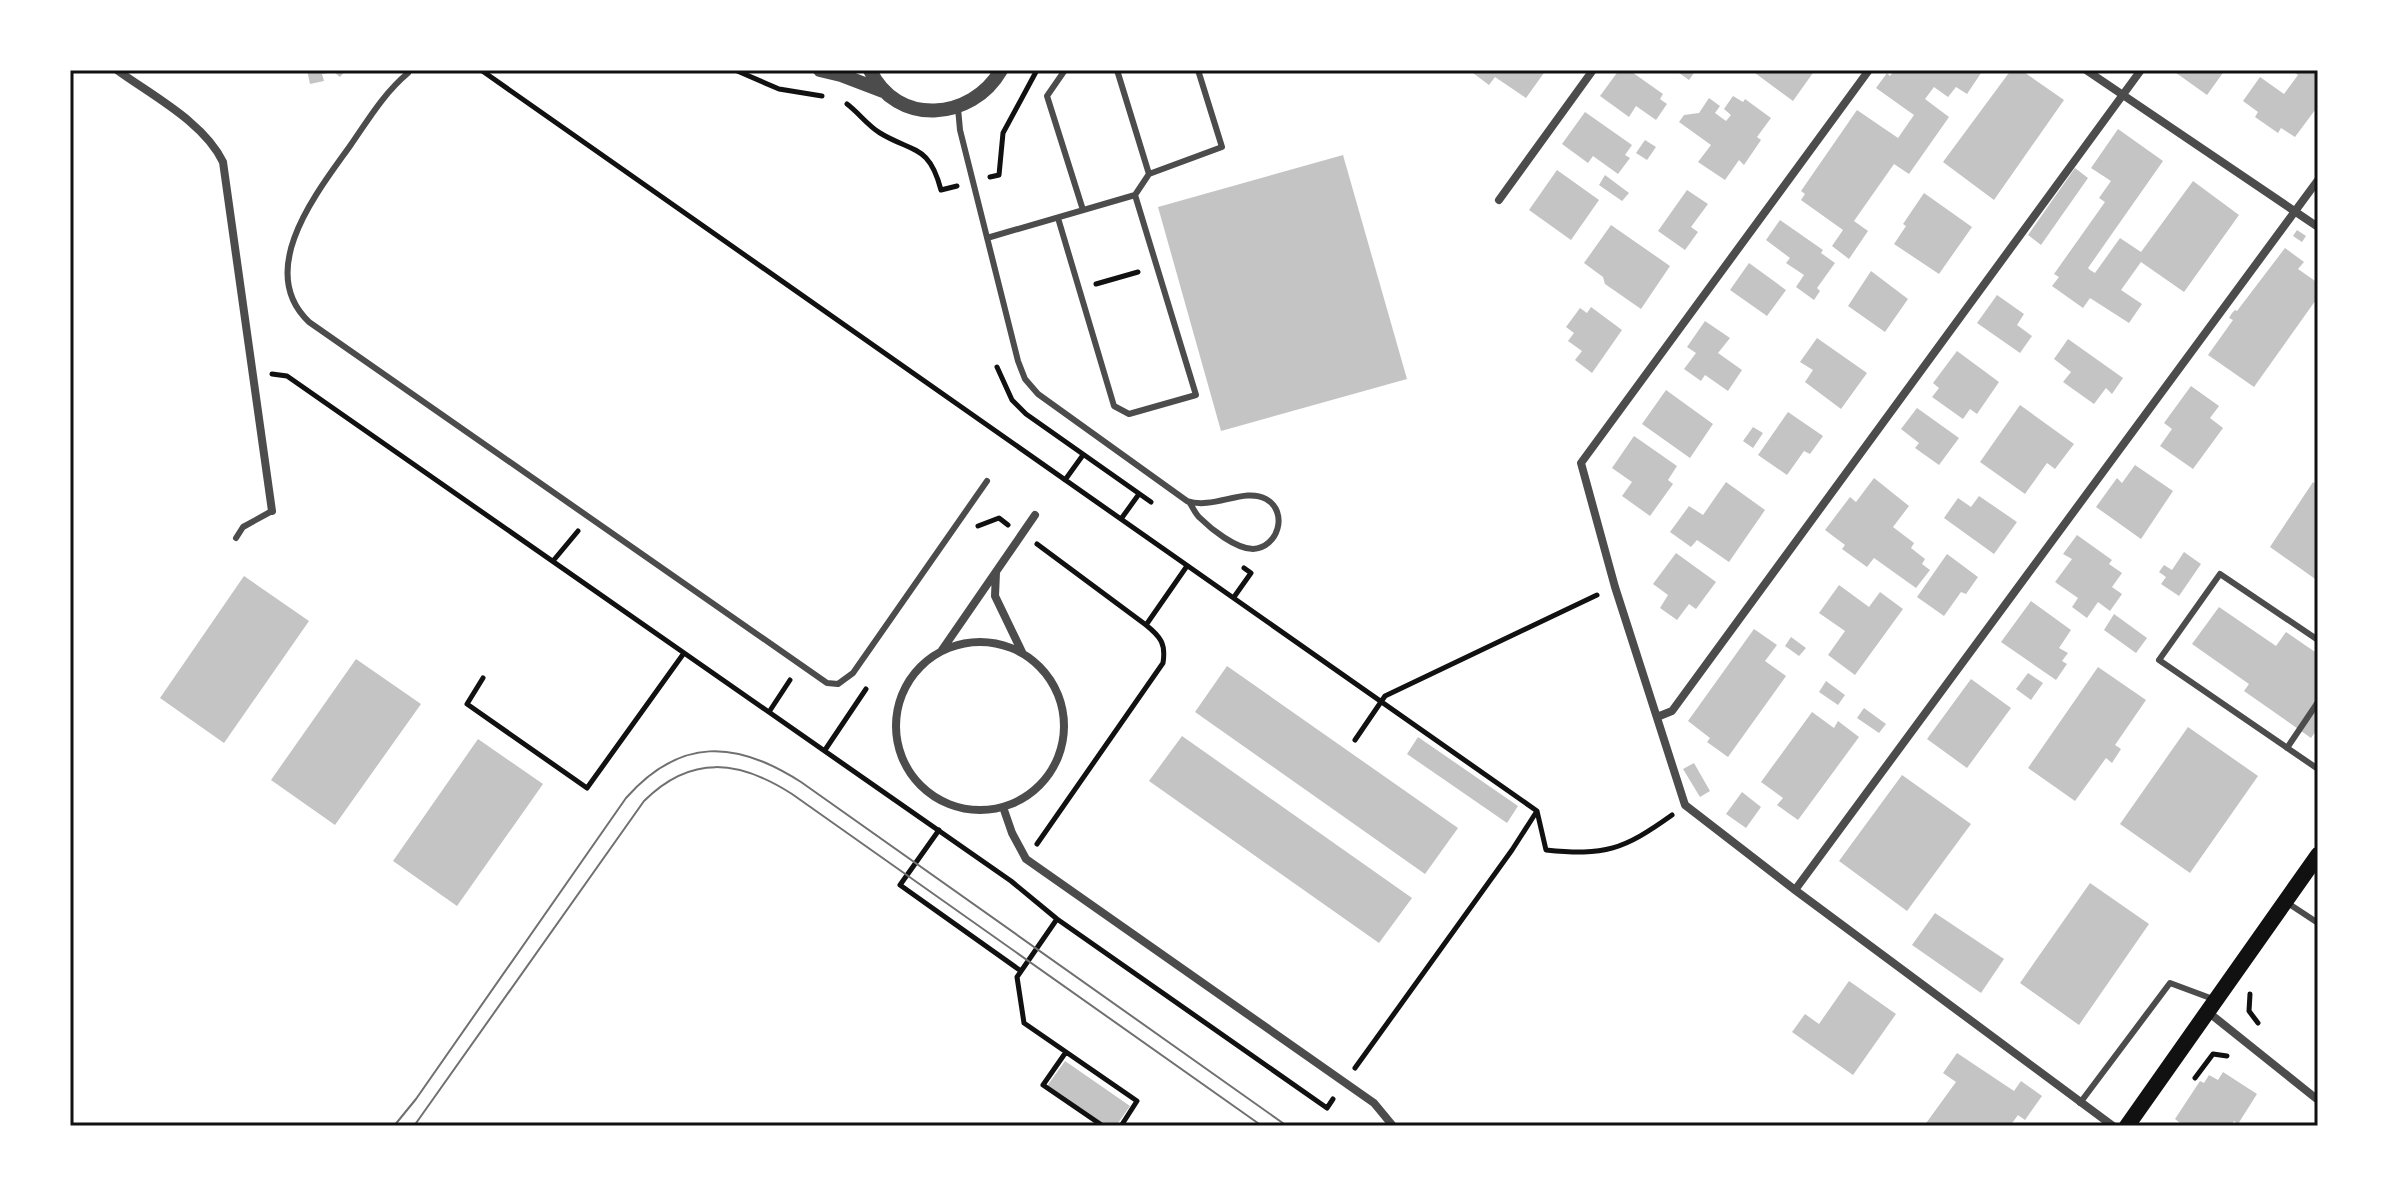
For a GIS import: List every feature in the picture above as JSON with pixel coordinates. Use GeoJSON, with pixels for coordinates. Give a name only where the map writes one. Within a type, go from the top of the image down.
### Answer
{"type":"FeatureCollection","features":[{"type":"Feature","properties":{"kind":"main road"},"geometry":{"type":"LineString","coordinates":[[2127,1126],[2318,855]]}},
{"type":"Feature","properties":{"kind":"street"},"geometry":{"type":"LineString","coordinates":[[117,70],[200,130],[216,148],[223,162],[272,511]]}},
{"type":"Feature","properties":{"kind":"street"},"geometry":{"type":"LineString","coordinates":[[820,70],[885,92],[907,106],[933,112],[958,108],[975,100],[989,88],[1001,70]]}},
{"type":"Feature","properties":{"kind":"street"},"geometry":{"type":"LineString","coordinates":[[870,70],[885,92]]}},
{"type":"Feature","properties":{"kind":"street"},"geometry":{"type":"LineString","coordinates":[[1499,200],[1593,70]]}},
{"type":"Feature","properties":{"kind":"street"},"geometry":{"type":"LineString","coordinates":[[1869,70],[1581,463],[1615,587],[1685,805],[2113,1126]]}},
{"type":"Feature","properties":{"kind":"street"},"geometry":{"type":"LineString","coordinates":[[2086,70],[2318,227]]}},
{"type":"Feature","properties":{"kind":"street"},"geometry":{"type":"LineString","coordinates":[[1657,717],[1672,711],[2141,70]]}},
{"type":"Feature","properties":{"kind":"street"},"geometry":{"type":"LineString","coordinates":[[1795,890],[2318,180]]}},
{"type":"Feature","properties":{"kind":"street"},"geometry":{"type":"LineString","coordinates":[[996,571],[995,596],[1023,652],[1044,671],[1059,695],[1065,722],[1061,750],[1049,775],[1029,795],[1003,807],[976,810],[949,804],[925,790],[907,769],[897,743],[896,715],[903,689],[919,666],[941,650],[996,571],[1035,515]]}},
{"type":"Feature","properties":{"kind":"street"},"geometry":{"type":"LineString","coordinates":[[941,650],[968,642],[996,643],[1023,652]]}},
{"type":"Feature","properties":{"kind":"street"},"geometry":{"type":"LineString","coordinates":[[1003,807],[1026,859],[1374,1103],[1393,1126]]}},
{"type":"Feature","properties":{"kind":"street"},"geometry":{"type":"LineString","coordinates":[[2212,1006],[2318,1100]]}},
{"type":"Feature","properties":{"kind":"lane"},"geometry":{"type":"LineString","coordinates":[[1065,70],[1047,96],[1083,210]]}},
{"type":"Feature","properties":{"kind":"lane"},"geometry":{"type":"LineString","coordinates":[[1117,70],[1149,174]]}},
{"type":"Feature","properties":{"kind":"lane"},"geometry":{"type":"LineString","coordinates":[[987,238],[1135,195],[1149,174],[1222,147],[1198,70]]}},
{"type":"Feature","properties":{"kind":"lane"},"geometry":{"type":"LineString","coordinates":[[408,73],[389,91],[302,218],[292,242],[289,285],[293,302],[309,322],[827,683],[838,684],[849,677],[987,481]]}},
{"type":"Feature","properties":{"kind":"lane"},"geometry":{"type":"LineString","coordinates":[[958,108],[960,130],[1025,379],[1046,400],[1187,501],[1200,518],[1243,547],[1251,549],[1266,545],[1276,533],[1278,517],[1271,503],[1264,498],[1248,495],[1209,504],[1187,501]]}},
{"type":"Feature","properties":{"kind":"lane"},"geometry":{"type":"LineString","coordinates":[[1058,218],[1114,406],[1129,414],[1170,403],[1196,395],[1135,195]]}},
{"type":"Feature","properties":{"kind":"lane"},"geometry":{"type":"LineString","coordinates":[[236,538],[243,527],[272,511]]}},
{"type":"Feature","properties":{"kind":"lane"},"geometry":{"type":"LineString","coordinates":[[2318,640],[2220,574],[2159,660],[2318,769]]}},
{"type":"Feature","properties":{"kind":"lane"},"geometry":{"type":"LineString","coordinates":[[2287,748],[2318,702]]}},
{"type":"Feature","properties":{"kind":"lane"},"geometry":{"type":"LineString","coordinates":[[2286,902],[2318,923]]}},
{"type":"Feature","properties":{"kind":"lane"},"geometry":{"type":"LineString","coordinates":[[2080,1103],[2170,983],[2212,1006]]}},
{"type":"Feature","properties":{"kind":"path"},"geometry":{"type":"LineString","coordinates":[[481,70],[1537,811],[1546,850],[1578,853],[1613,850],[1653,830],[1685,805]]}},
{"type":"Feature","properties":{"kind":"path"},"geometry":{"type":"LineString","coordinates":[[735,70],[779,89],[830,98]]}},
{"type":"Feature","properties":{"kind":"path"},"geometry":{"type":"LineString","coordinates":[[999,175],[1003,133],[1037,70]]}},
{"type":"Feature","properties":{"kind":"path"},"geometry":{"type":"LineString","coordinates":[[839,100],[876,130],[907,144],[922,155],[935,170],[941,190],[952,187]]}},
{"type":"Feature","properties":{"kind":"path"},"geometry":{"type":"LineString","coordinates":[[1091,286],[1138,272]]}},
{"type":"Feature","properties":{"kind":"path"},"geometry":{"type":"LineString","coordinates":[[271,374],[287,376],[939,830],[1011,881],[1057,919],[1327,1108],[1537,811]]}},
{"type":"Feature","properties":{"kind":"path"},"geometry":{"type":"LineString","coordinates":[[1065,480],[1083,454]]}},
{"type":"Feature","properties":{"kind":"path"},"geometry":{"type":"LineString","coordinates":[[1121,519],[1139,494]]}},
{"type":"Feature","properties":{"kind":"path"},"geometry":{"type":"LineString","coordinates":[[553,561],[589,518]]}},
{"type":"Feature","properties":{"kind":"path"},"geometry":{"type":"LineString","coordinates":[[1146,625],[1187,566]]}},
{"type":"Feature","properties":{"kind":"path"},"geometry":{"type":"LineString","coordinates":[[1234,598],[1251,573]]}},
{"type":"Feature","properties":{"kind":"path"},"geometry":{"type":"LineString","coordinates":[[1355,740],[1385,696],[1615,587]]}},
{"type":"Feature","properties":{"kind":"path"},"geometry":{"type":"LineString","coordinates":[[483,678],[467,704],[587,788],[684,653]]}},
{"type":"Feature","properties":{"kind":"path"},"geometry":{"type":"LineString","coordinates":[[769,712],[799,666]]}},
{"type":"Feature","properties":{"kind":"path"},"geometry":{"type":"LineString","coordinates":[[939,830],[900,885],[1021,971]]}},
{"type":"Feature","properties":{"kind":"path"},"geometry":{"type":"LineString","coordinates":[[1057,919],[1017,977],[1024,1023],[1137,1101],[1121,1126]]}},
{"type":"Feature","properties":{"kind":"path"},"geometry":{"type":"LineString","coordinates":[[1066,1052],[1043,1085],[1103,1126]]}},
{"type":"Feature","properties":{"kind":"path"},"geometry":{"type":"LineString","coordinates":[[2195,1078],[2213,1054],[2227,1056]]}},
{"type":"Feature","properties":{"kind":"building"},"geometry":{"type":"Polygon","coordinates":[[[307,70],[346,70],[340,77],[334,72],[322,74],[324,81],[310,84],[307,70]]]}},
{"type":"Feature","properties":{"kind":"building"},"geometry":{"type":"Polygon","coordinates":[[[1469,70],[1546,70],[1526,98],[1495,77],[1489,85],[1469,70]]]}},
{"type":"Feature","properties":{"kind":"building"},"geometry":{"type":"Polygon","coordinates":[[[1619,70],[1629,70],[1663,94],[1660,99],[1667,104],[1656,120],[1636,106],[1629,117],[1600,96],[1619,70]]]}},
{"type":"Feature","properties":{"kind":"building"},"geometry":{"type":"Polygon","coordinates":[[[1675,70],[1696,70],[1689,80],[1675,70]]]}},
{"type":"Feature","properties":{"kind":"building"},"geometry":{"type":"Polygon","coordinates":[[[1751,70],[1815,70],[1793,101],[1751,70]]]}},
{"type":"Feature","properties":{"kind":"building"},"geometry":{"type":"Polygon","coordinates":[[[1894,70],[1924,70],[1929,73],[1932,70],[1976,70],[1981,73],[1967,94],[1956,87],[1948,97],[1934,87],[1925,99],[1949,117],[1909,174],[1894,164],[1854,221],[1868,231],[1849,259],[1832,246],[1843,230],[1801,200],[1805,194],[1801,191],[1857,110],[1898,138],[1914,115],[1876,88],[1887,73],[1890,76],[1894,70]]]}},
{"type":"Feature","properties":{"kind":"building"},"geometry":{"type":"Polygon","coordinates":[[[2011,70],[2021,70],[2064,100],[1994,200],[1943,162],[2011,70]]]}},
{"type":"Feature","properties":{"kind":"building"},"geometry":{"type":"Polygon","coordinates":[[[2172,70],[2225,70],[2207,95],[2172,70]]]}},
{"type":"Feature","properties":{"kind":"building"},"geometry":{"type":"Polygon","coordinates":[[[2292,70],[2318,70],[2318,106],[2295,137],[2281,128],[2278,133],[2255,117],[2258,112],[2243,101],[2260,77],[2284,94],[2298,75],[2292,70]]]}},
{"type":"Feature","properties":{"kind":"building"},"geometry":{"type":"Polygon","coordinates":[[[1733,96],[1743,102],[1745,99],[1771,118],[1757,137],[1761,140],[1744,165],[1739,160],[1725,180],[1698,162],[1711,145],[1679,122],[1684,115],[1699,113],[1709,98],[1720,106],[1715,113],[1726,121],[1731,115],[1724,109],[1733,96]]]}},
{"type":"Feature","properties":{"kind":"building"},"geometry":{"type":"Polygon","coordinates":[[[1585,112],[1632,145],[1625,155],[1630,158],[1618,174],[1593,156],[1588,163],[1562,144],[1585,112]]]}},
{"type":"Feature","properties":{"kind":"building"},"geometry":{"type":"Polygon","coordinates":[[[2118,129],[2163,161],[2088,268],[2090,270],[2095,273],[2120,238],[2141,252],[2193,181],[2239,215],[2184,292],[2141,262],[2121,290],[2142,304],[2129,323],[2090,298],[2083,308],[2052,286],[2059,277],[2054,274],[2105,202],[2099,198],[2111,181],[2091,168],[2118,129]]]}},
{"type":"Feature","properties":{"kind":"building"},"geometry":{"type":"Polygon","coordinates":[[[1645,140],[1656,147],[1647,160],[1636,153],[1645,140]]]}},
{"type":"Feature","properties":{"kind":"building"},"geometry":{"type":"Polygon","coordinates":[[[1343,155],[1407,379],[1221,431],[1158,207],[1343,155]]]}},
{"type":"Feature","properties":{"kind":"building"},"geometry":{"type":"Polygon","coordinates":[[[2075,168],[2088,178],[2041,245],[2028,235],[2075,168]]]}},
{"type":"Feature","properties":{"kind":"building"},"geometry":{"type":"Polygon","coordinates":[[[1557,170],[1599,200],[1571,240],[1529,210],[1557,170]]]}},
{"type":"Feature","properties":{"kind":"building"},"geometry":{"type":"Polygon","coordinates":[[[1605,175],[1629,193],[1622,201],[1599,185],[1605,175]]]}},
{"type":"Feature","properties":{"kind":"building"},"geometry":{"type":"Polygon","coordinates":[[[1687,190],[1708,204],[1691,227],[1698,232],[1685,250],[1658,231],[1687,190]]]}},
{"type":"Feature","properties":{"kind":"building"},"geometry":{"type":"Polygon","coordinates":[[[1924,193],[1972,227],[1939,274],[1894,244],[1924,193]]]}},
{"type":"Feature","properties":{"kind":"building"},"geometry":{"type":"Polygon","coordinates":[[[1780,220],[1823,250],[1821,253],[1835,263],[1817,288],[1820,291],[1814,300],[1796,287],[1804,275],[1786,263],[1790,258],[1766,240],[1780,220]]]}},
{"type":"Feature","properties":{"kind":"building"},"geometry":{"type":"Polygon","coordinates":[[[1611,225],[1670,266],[1641,309],[1605,284],[1603,277],[1584,263],[1611,225]]]}},
{"type":"Feature","properties":{"kind":"building"},"geometry":{"type":"Polygon","coordinates":[[[2297,230],[2306,236],[2302,242],[2293,236],[2297,230]]]}},
{"type":"Feature","properties":{"kind":"building"},"geometry":{"type":"Polygon","coordinates":[[[2285,248],[2304,262],[2298,269],[2318,283],[2318,297],[2254,387],[2208,355],[2233,320],[2229,318],[2232,313],[2237,311],[2285,248]]]}},
{"type":"Feature","properties":{"kind":"building"},"geometry":{"type":"Polygon","coordinates":[[[1749,263],[1786,290],[1767,316],[1730,290],[1749,263]]]}},
{"type":"Feature","properties":{"kind":"building"},"geometry":{"type":"Polygon","coordinates":[[[1871,271],[1908,299],[1885,332],[1848,306],[1871,271]]]}},
{"type":"Feature","properties":{"kind":"building"},"geometry":{"type":"Polygon","coordinates":[[[1997,295],[2024,314],[2017,325],[2032,336],[2020,353],[1977,323],[1997,295]]]}},
{"type":"Feature","properties":{"kind":"building"},"geometry":{"type":"Polygon","coordinates":[[[1591,307],[1622,330],[1592,373],[1575,360],[1582,351],[1568,341],[1574,333],[1566,327],[1580,308],[1587,313],[1591,307]]]}},
{"type":"Feature","properties":{"kind":"building"},"geometry":{"type":"Polygon","coordinates":[[[1705,321],[1730,338],[1718,353],[1742,370],[1728,391],[1705,375],[1701,381],[1684,369],[1696,353],[1687,347],[1705,321]]]}},
{"type":"Feature","properties":{"kind":"building"},"geometry":{"type":"Polygon","coordinates":[[[1817,338],[1867,373],[1841,409],[1805,382],[1813,370],[1800,362],[1817,338]]]}},
{"type":"Feature","properties":{"kind":"building"},"geometry":{"type":"Polygon","coordinates":[[[2068,339],[2123,378],[2112,394],[2106,388],[2094,404],[2063,382],[2071,372],[2054,359],[2068,339]]]}},
{"type":"Feature","properties":{"kind":"building"},"geometry":{"type":"Polygon","coordinates":[[[1957,351],[1999,382],[1977,414],[1970,409],[1963,419],[1932,397],[1939,388],[1933,383],[1957,351]]]}},
{"type":"Feature","properties":{"kind":"building"},"geometry":{"type":"Polygon","coordinates":[[[2191,386],[2219,406],[2210,418],[2223,428],[2193,469],[2160,446],[2172,429],[2164,423],[2191,386]]]}},
{"type":"Feature","properties":{"kind":"building"},"geometry":{"type":"Polygon","coordinates":[[[1666,390],[1713,424],[1690,458],[1642,424],[1666,390]]]}},
{"type":"Feature","properties":{"kind":"building"},"geometry":{"type":"Polygon","coordinates":[[[2020,405],[2074,444],[2055,469],[2047,463],[2025,494],[1980,462],[2020,405]]]}},
{"type":"Feature","properties":{"kind":"building"},"geometry":{"type":"Polygon","coordinates":[[[1917,408],[1959,438],[1939,465],[1915,448],[1919,443],[1901,429],[1917,408]]]}},
{"type":"Feature","properties":{"kind":"building"},"geometry":{"type":"Polygon","coordinates":[[[1788,412],[1823,436],[1810,454],[1804,451],[1787,475],[1758,455],[1788,412]]]}},
{"type":"Feature","properties":{"kind":"building"},"geometry":{"type":"Polygon","coordinates":[[[1753,427],[1763,433],[1753,448],[1743,441],[1753,427]]]}},
{"type":"Feature","properties":{"kind":"building"},"geometry":{"type":"Polygon","coordinates":[[[1634,436],[1677,466],[1668,480],[1673,484],[1650,516],[1622,496],[1632,482],[1612,468],[1634,436]]]}},
{"type":"Feature","properties":{"kind":"building"},"geometry":{"type":"Polygon","coordinates":[[[2135,465],[2173,491],[2141,539],[2096,507],[2117,478],[2122,483],[2135,465]]]}},
{"type":"Feature","properties":{"kind":"building"},"geometry":{"type":"Polygon","coordinates":[[[1874,478],[1909,506],[1893,527],[1914,543],[1911,548],[1925,559],[1922,564],[1930,570],[1916,588],[1874,558],[1867,567],[1842,549],[1845,545],[1825,530],[1850,497],[1856,502],[1874,478]]]}},
{"type":"Feature","properties":{"kind":"building"},"geometry":{"type":"Polygon","coordinates":[[[1726,482],[1765,510],[1729,562],[1697,540],[1691,547],[1670,532],[1689,506],[1703,515],[1726,482]]]}},
{"type":"Feature","properties":{"kind":"building"},"geometry":{"type":"Polygon","coordinates":[[[2313,482],[2318,486],[2318,581],[2270,547],[2313,482]]]}},
{"type":"Feature","properties":{"kind":"building"},"geometry":{"type":"Polygon","coordinates":[[[1979,496],[2017,522],[1994,554],[1944,518],[1958,498],[1971,507],[1979,496]]]}},
{"type":"Feature","properties":{"kind":"building"},"geometry":{"type":"Polygon","coordinates":[[[2077,535],[2112,560],[2109,564],[2122,573],[2112,587],[2122,594],[2110,611],[2098,602],[2087,618],[2072,607],[2078,598],[2055,582],[2072,559],[2063,554],[2077,535]]]}},
{"type":"Feature","properties":{"kind":"building"},"geometry":{"type":"Polygon","coordinates":[[[2184,552],[2201,564],[2179,596],[2161,584],[2166,577],[2159,572],[2164,565],[2172,570],[2184,552]]]}},
{"type":"Feature","properties":{"kind":"building"},"geometry":{"type":"Polygon","coordinates":[[[1676,553],[1716,582],[1696,609],[1689,604],[1677,620],[1660,608],[1668,595],[1653,584],[1676,553]]]}},
{"type":"Feature","properties":{"kind":"building"},"geometry":{"type":"Polygon","coordinates":[[[1947,554],[1978,577],[1966,594],[1961,592],[1944,616],[1917,597],[1947,554]]]}},
{"type":"Feature","properties":{"kind":"building"},"geometry":{"type":"Polygon","coordinates":[[[244,576],[309,621],[224,743],[160,698],[244,576]]]}},
{"type":"Feature","properties":{"kind":"building"},"geometry":{"type":"Polygon","coordinates":[[[1839,585],[1869,607],[1880,592],[1903,609],[1855,675],[1828,655],[1845,631],[1819,613],[1839,585]]]}},
{"type":"Feature","properties":{"kind":"building"},"geometry":{"type":"Polygon","coordinates":[[[2031,601],[2071,630],[2059,648],[2068,653],[2062,661],[2067,664],[2056,680],[2001,642],[2031,601]]]}},
{"type":"Feature","properties":{"kind":"building"},"geometry":{"type":"Polygon","coordinates":[[[2219,607],[2276,646],[2286,632],[2318,654],[2318,728],[2311,738],[2244,691],[2249,684],[2192,644],[2219,607]]]}},
{"type":"Feature","properties":{"kind":"building"},"geometry":{"type":"Polygon","coordinates":[[[2114,614],[2147,638],[2136,653],[2104,630],[2114,614]]]}},
{"type":"Feature","properties":{"kind":"building"},"geometry":{"type":"Polygon","coordinates":[[[1754,629],[1777,645],[1765,661],[1786,676],[1728,757],[1707,742],[1710,738],[1688,721],[1754,629]]]}},
{"type":"Feature","properties":{"kind":"building"},"geometry":{"type":"Polygon","coordinates":[[[1791,637],[1806,648],[1799,656],[1785,646],[1791,637]]]}},
{"type":"Feature","properties":{"kind":"building"},"geometry":{"type":"Polygon","coordinates":[[[356,659],[421,704],[335,825],[271,780],[356,659]]]}},
{"type":"Feature","properties":{"kind":"building"},"geometry":{"type":"Polygon","coordinates":[[[1227,666],[1458,828],[1425,874],[1195,712],[1227,666]]]}},
{"type":"Feature","properties":{"kind":"building"},"geometry":{"type":"Polygon","coordinates":[[[2098,667],[2146,700],[2115,745],[2121,749],[2112,763],[2106,758],[2075,801],[2028,768],[2098,667]]]}},
{"type":"Feature","properties":{"kind":"building"},"geometry":{"type":"Polygon","coordinates":[[[2028,673],[2043,683],[2031,700],[2016,689],[2028,673]]]}},
{"type":"Feature","properties":{"kind":"building"},"geometry":{"type":"Polygon","coordinates":[[[1971,679],[2011,708],[1967,768],[1927,739],[1971,679]]]}},
{"type":"Feature","properties":{"kind":"building"},"geometry":{"type":"Polygon","coordinates":[[[1826,681],[1845,695],[1838,705],[1819,692],[1826,681]]]}},
{"type":"Feature","properties":{"kind":"building"},"geometry":{"type":"Polygon","coordinates":[[[1864,708],[1886,724],[1879,733],[1857,718],[1864,708]]]}},
{"type":"Feature","properties":{"kind":"building"},"geometry":{"type":"Polygon","coordinates":[[[1812,712],[1834,728],[1838,721],[1859,737],[1798,820],[1777,805],[1783,798],[1761,782],[1812,712]]]}},
{"type":"Feature","properties":{"kind":"building"},"geometry":{"type":"Polygon","coordinates":[[[2188,727],[2258,776],[2190,873],[2120,824],[2188,727]]]}},
{"type":"Feature","properties":{"kind":"building"},"geometry":{"type":"Polygon","coordinates":[[[1182,736],[1412,898],[1379,943],[1149,781],[1182,736]]]}},
{"type":"Feature","properties":{"kind":"building"},"geometry":{"type":"Polygon","coordinates":[[[1418,737],[1518,806],[1507,823],[1407,754],[1418,737]]]}},
{"type":"Feature","properties":{"kind":"building"},"geometry":{"type":"Polygon","coordinates":[[[478,739],[543,784],[457,906],[393,861],[478,739]]]}},
{"type":"Feature","properties":{"kind":"building"},"geometry":{"type":"Polygon","coordinates":[[[1694,763],[1710,791],[1700,797],[1683,769],[1694,763]]]}},
{"type":"Feature","properties":{"kind":"building"},"geometry":{"type":"Polygon","coordinates":[[[1902,775],[1971,824],[1907,911],[1839,861],[1902,775]]]}},
{"type":"Feature","properties":{"kind":"building"},"geometry":{"type":"Polygon","coordinates":[[[1742,792],[1761,807],[1746,828],[1726,814],[1742,792]]]}},
{"type":"Feature","properties":{"kind":"building"},"geometry":{"type":"Polygon","coordinates":[[[2090,883],[2149,924],[2079,1025],[2020,983],[2090,883]]]}},
{"type":"Feature","properties":{"kind":"building"},"geometry":{"type":"Polygon","coordinates":[[[1935,913],[2004,959],[1981,993],[1912,945],[1935,913]]]}},
{"type":"Feature","properties":{"kind":"building"},"geometry":{"type":"Polygon","coordinates":[[[1849,981],[1896,1014],[1853,1075],[1792,1032],[1805,1014],[1819,1024],[1849,981]]]}},
{"type":"Feature","properties":{"kind":"building"},"geometry":{"type":"Polygon","coordinates":[[[1957,1053],[2014,1091],[2021,1081],[2042,1096],[2025,1120],[2018,1115],[2010,1126],[1924,1126],[1956,1082],[1943,1073],[1957,1053]]]}},
{"type":"Feature","properties":{"kind":"building"},"geometry":{"type":"Polygon","coordinates":[[[1065,1061],[1130,1106],[1116,1126],[1105,1126],[1047,1086],[1065,1061]]]}},
{"type":"Feature","properties":{"kind":"building"},"geometry":{"type":"Polygon","coordinates":[[[2223,1072],[2257,1094],[2238,1124],[2234,1121],[2231,1126],[2184,1126],[2175,1119],[2200,1081],[2204,1083],[2209,1075],[2218,1080],[2223,1072]]]}},
{"type":"Feature","properties":{"kind":"tram line"},"geometry":{"type":"LineString","coordinates":[[394,1126],[626,798],[646,778],[667,764],[709,751],[754,758],[801,782],[1287,1126]]}},
{"type":"Feature","properties":{"kind":"tram line"},"geometry":{"type":"LineString","coordinates":[[414,1126],[644,801],[680,775],[716,767],[753,774],[792,794],[1262,1126]]}}]}
